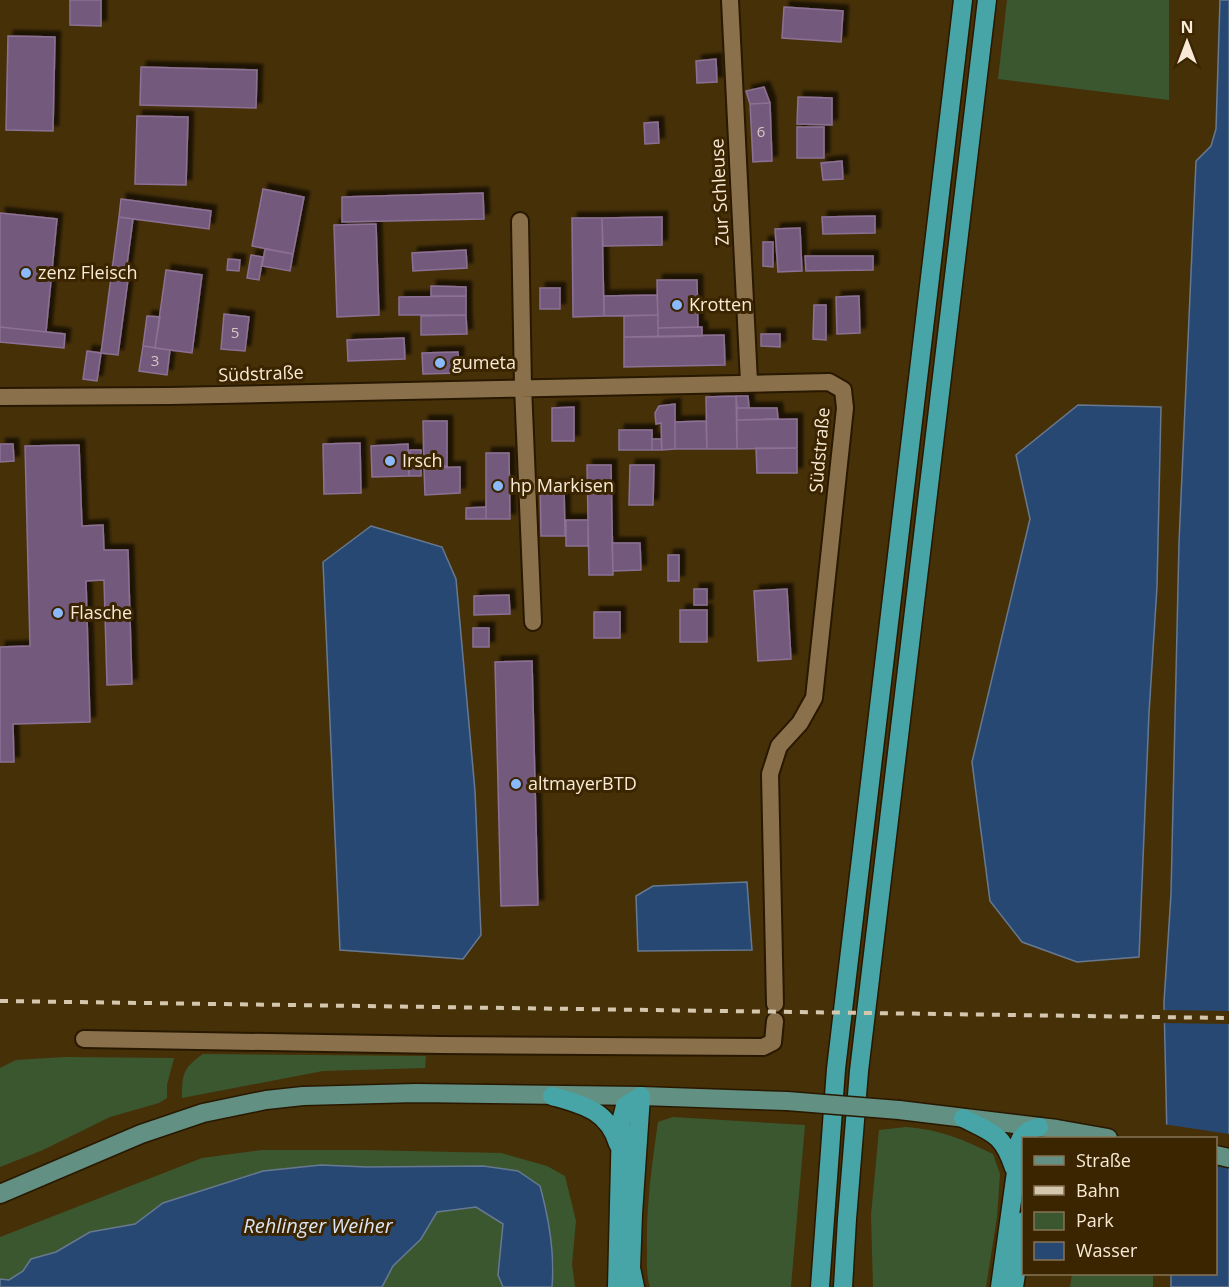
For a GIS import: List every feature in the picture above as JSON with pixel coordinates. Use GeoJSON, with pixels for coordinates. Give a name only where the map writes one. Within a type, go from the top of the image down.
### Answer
{"type":"FeatureCollection","features":[{"type":"Feature","properties":{"kind":"highway"},"geometry":{"type":"LineString","coordinates":[[820,1287],[836,1069],[963,0]]}},
{"type":"Feature","properties":{"kind":"highway"},"geometry":{"type":"LineString","coordinates":[[843,1287],[859,1071],[987,0]]}},
{"type":"Feature","properties":{"kind":"highway"},"geometry":{"type":"LineString","coordinates":[[552,1096],[578,1103],[602,1116],[614,1130],[620,1151]]}},
{"type":"Feature","properties":{"kind":"highway"},"geometry":{"type":"LineString","coordinates":[[617,1287],[621,1122],[625,1106],[641,1096]]}},
{"type":"Feature","properties":{"kind":"highway"},"geometry":{"type":"LineString","coordinates":[[635,1287],[631,1268],[641,1096]]}},
{"type":"Feature","properties":{"kind":"highway"},"geometry":{"type":"LineString","coordinates":[[963,1118],[1000,1138],[1016,1172]]}},
{"type":"Feature","properties":{"kind":"highway"},"geometry":{"type":"LineString","coordinates":[[1000,1287],[1018,1144],[1028,1131],[1038,1133]]}},
{"type":"Feature","properties":{"kind":"highway"},"geometry":{"type":"LineString","coordinates":[[1014,1287],[1022,1228]]}},
{"type":"Feature","properties":{"kind":"highway"},"geometry":{"type":"LineString","coordinates":[[808,1287],[822,1243]]}},
{"type":"Feature","properties":{"kind":"highway"},"geometry":{"type":"LineString","coordinates":[[844,1256],[849,1287]]}},
{"type":"Feature","properties":{"kind":"main road"},"geometry":{"type":"LineString","coordinates":[[0,1194],[141,1134],[203,1113],[266,1100],[303,1096],[383,1094],[641,1096],[787,1101],[900,1110],[963,1118],[1038,1133],[1094,1137]]}},
{"type":"Feature","properties":{"kind":"street","name":"Zur Schleuse"},"geometry":{"type":"LineString","coordinates":[[730,0],[749,382]]}},
{"type":"Feature","properties":{"kind":"street"},"geometry":{"type":"LineString","coordinates":[[520,221],[523,387],[533,621]]}},
{"type":"Feature","properties":{"kind":"street","name":"Südstraße"},"geometry":{"type":"LineString","coordinates":[[0,397],[179,396],[749,382],[829,382],[843,390],[845,408],[814,698],[800,723],[779,746],[770,774],[775,1013],[773,1042],[764,1047],[440,1045],[84,1039]]}},
{"type":"Feature","properties":{"kind":"green space"},"geometry":{"type":"Polygon","coordinates":[[[1007,0],[1169,0],[1169,100],[998,79],[1007,0]]]}},
{"type":"Feature","properties":{"kind":"green space"},"geometry":{"type":"Polygon","coordinates":[[[203,1054],[426,1056],[425,1068],[323,1071],[182,1098],[185,1072],[191,1063],[203,1054]]]}},
{"type":"Feature","properties":{"kind":"green space"},"geometry":{"type":"Polygon","coordinates":[[[65,1057],[174,1058],[167,1085],[167,1098],[159,1103],[110,1117],[43,1150],[0,1167],[0,1068],[16,1060],[65,1057]]]}},
{"type":"Feature","properties":{"kind":"green space"},"geometry":{"type":"Polygon","coordinates":[[[673,1117],[805,1125],[791,1287],[650,1287],[647,1268],[648,1201],[658,1122],[673,1117]]]}},
{"type":"Feature","properties":{"kind":"green space"},"geometry":{"type":"Polygon","coordinates":[[[906,1127],[951,1136],[993,1154],[1000,1174],[997,1217],[986,1287],[873,1287],[871,1215],[879,1130],[906,1127]]]}},
{"type":"Feature","properties":{"kind":"green space"},"geometry":{"type":"Polygon","coordinates":[[[262,1150],[501,1153],[547,1166],[565,1176],[576,1221],[572,1264],[575,1287],[552,1287],[554,1264],[546,1207],[367,1167],[321,1165],[200,1191],[163,1203],[135,1224],[90,1232],[56,1252],[31,1259],[23,1271],[8,1280],[0,1279],[0,1237],[202,1158],[262,1150]]]}},
{"type":"Feature","properties":{"kind":"green space"},"geometry":{"type":"Polygon","coordinates":[[[476,1207],[503,1224],[498,1275],[503,1287],[382,1287],[393,1266],[421,1239],[437,1212],[476,1207]]]}},
{"type":"Feature","properties":{"kind":"green space"},"geometry":{"type":"Polygon","coordinates":[[[1072,1275],[1153,1275],[1153,1287],[1070,1287],[1072,1275]]]}},
{"type":"Feature","properties":{"kind":"water"},"geometry":{"type":"Polygon","coordinates":[[[1220,0],[1229,0],[1229,1287],[1171,1287],[1171,1275],[1217,1275],[1217,1137],[1167,1137],[1164,1002],[1171,894],[1179,542],[1196,161],[1211,146],[1216,129],[1220,0]]]}},
{"type":"Feature","properties":{"kind":"water"},"geometry":{"type":"Polygon","coordinates":[[[1078,405],[1161,407],[1157,587],[1149,713],[1139,957],[1077,962],[1022,942],[990,901],[972,762],[1030,519],[1016,455],[1078,405]]]}},
{"type":"Feature","properties":{"kind":"water"},"geometry":{"type":"Polygon","coordinates":[[[371,526],[442,547],[456,579],[475,791],[481,935],[463,959],[340,950],[323,562],[371,526]]]}},
{"type":"Feature","properties":{"kind":"water"},"geometry":{"type":"Polygon","coordinates":[[[747,882],[752,950],[638,951],[636,896],[653,886],[747,882]]]}},
{"type":"Feature","properties":{"kind":"water","name":"Rehlinger Weiher"},"geometry":{"type":"Polygon","coordinates":[[[321,1165],[483,1166],[518,1171],[540,1186],[550,1236],[553,1262],[552,1287],[503,1287],[498,1275],[503,1224],[476,1207],[437,1212],[421,1239],[393,1266],[382,1287],[0,1287],[0,1279],[9,1280],[23,1271],[31,1259],[56,1252],[90,1232],[135,1224],[163,1203],[263,1171],[321,1165]]]}},
{"type":"Feature","properties":{"kind":"pier"},"geometry":{"type":"Polygon","coordinates":[[[1161,1010],[1229,1011],[1229,1024],[1161,1023],[1161,1010]]]}},
{"type":"Feature","properties":{"kind":"pier"},"geometry":{"type":"Polygon","coordinates":[[[1163,1124],[1229,1134],[1229,1168],[1217,1166],[1217,1137],[1164,1137],[1163,1124]]]}},
{"type":"Feature","properties":{"kind":"building"},"geometry":{"type":"Polygon","coordinates":[[[70,0],[101,0],[101,26],[70,25],[70,0]]]}},
{"type":"Feature","properties":{"kind":"building"},"geometry":{"type":"Polygon","coordinates":[[[784,7],[843,11],[841,42],[782,38],[784,7]]]}},
{"type":"Feature","properties":{"kind":"building"},"geometry":{"type":"Polygon","coordinates":[[[8,36],[55,37],[53,131],[6,130],[8,36]]]}},
{"type":"Feature","properties":{"kind":"building"},"geometry":{"type":"Polygon","coordinates":[[[716,59],[717,82],[697,83],[696,61],[716,59]]]}},
{"type":"Feature","properties":{"kind":"building"},"geometry":{"type":"Polygon","coordinates":[[[141,67],[257,70],[256,108],[140,105],[141,67]]]}},
{"type":"Feature","properties":{"kind":"building"},"geometry":{"type":"Polygon","coordinates":[[[764,87],[770,103],[750,104],[746,91],[764,87]]]}},
{"type":"Feature","properties":{"kind":"building"},"geometry":{"type":"Polygon","coordinates":[[[798,97],[832,98],[832,125],[797,124],[798,97]]]}},
{"type":"Feature","properties":{"kind":"building"},"geometry":{"type":"Polygon","coordinates":[[[770,103],[772,161],[753,162],[750,104],[770,103]]]}},
{"type":"Feature","properties":{"kind":"building"},"geometry":{"type":"Polygon","coordinates":[[[137,116],[188,117],[186,185],[135,184],[137,116]]]}},
{"type":"Feature","properties":{"kind":"building"},"geometry":{"type":"Polygon","coordinates":[[[658,122],[659,143],[645,144],[644,123],[658,122]]]}},
{"type":"Feature","properties":{"kind":"building"},"geometry":{"type":"Polygon","coordinates":[[[797,127],[824,127],[824,158],[797,158],[797,127]]]}},
{"type":"Feature","properties":{"kind":"building"},"geometry":{"type":"Polygon","coordinates":[[[842,161],[843,179],[823,180],[821,163],[842,161]]]}},
{"type":"Feature","properties":{"kind":"building"},"geometry":{"type":"Polygon","coordinates":[[[263,189],[304,197],[293,254],[252,246],[263,189]]]}},
{"type":"Feature","properties":{"kind":"building"},"geometry":{"type":"Polygon","coordinates":[[[483,193],[484,219],[342,222],[342,197],[483,193]]]}},
{"type":"Feature","properties":{"kind":"building"},"geometry":{"type":"Polygon","coordinates":[[[121,199],[211,211],[209,229],[119,217],[121,199]]]}},
{"type":"Feature","properties":{"kind":"building","name":"zenz Fleisch"},"geometry":{"type":"Polygon","coordinates":[[[0,213],[57,219],[46,332],[0,327],[0,213]]]}},
{"type":"Feature","properties":{"kind":"building"},"geometry":{"type":"Polygon","coordinates":[[[875,216],[875,233],[823,234],[822,217],[875,216]]]}},
{"type":"Feature","properties":{"kind":"building"},"geometry":{"type":"Polygon","coordinates":[[[119,217],[133,219],[126,272],[112,270],[119,217]]]}},
{"type":"Feature","properties":{"kind":"building"},"geometry":{"type":"Polygon","coordinates":[[[662,217],[662,245],[603,246],[602,218],[662,217]]]}},
{"type":"Feature","properties":{"kind":"building"},"geometry":{"type":"Polygon","coordinates":[[[572,218],[602,218],[604,316],[573,317],[572,218]]]}},
{"type":"Feature","properties":{"kind":"building"},"geometry":{"type":"Polygon","coordinates":[[[376,224],[379,315],[337,317],[334,225],[376,224]]]}},
{"type":"Feature","properties":{"kind":"building"},"geometry":{"type":"Polygon","coordinates":[[[800,228],[802,271],[778,272],[775,229],[800,228]]]}},
{"type":"Feature","properties":{"kind":"building"},"geometry":{"type":"Polygon","coordinates":[[[763,242],[773,242],[773,267],[763,266],[763,242]]]}},
{"type":"Feature","properties":{"kind":"building"},"geometry":{"type":"Polygon","coordinates":[[[265,249],[293,254],[290,271],[262,266],[265,249]]]}},
{"type":"Feature","properties":{"kind":"building"},"geometry":{"type":"Polygon","coordinates":[[[466,250],[467,268],[413,271],[412,253],[466,250]]]}},
{"type":"Feature","properties":{"kind":"building"},"geometry":{"type":"Polygon","coordinates":[[[251,255],[263,257],[259,280],[247,278],[251,255]]]}},
{"type":"Feature","properties":{"kind":"building"},"geometry":{"type":"Polygon","coordinates":[[[805,256],[873,256],[873,270],[806,271],[805,256]]]}},
{"type":"Feature","properties":{"kind":"building"},"geometry":{"type":"Polygon","coordinates":[[[228,259],[240,260],[239,271],[227,270],[228,259]]]}},
{"type":"Feature","properties":{"kind":"building"},"geometry":{"type":"Polygon","coordinates":[[[112,270],[129,272],[118,355],[101,353],[112,270]]]}},
{"type":"Feature","properties":{"kind":"building"},"geometry":{"type":"Polygon","coordinates":[[[166,270],[202,275],[192,353],[155,348],[166,270]]]}},
{"type":"Feature","properties":{"kind":"building","name":"Krotten"},"geometry":{"type":"Polygon","coordinates":[[[657,280],[697,280],[698,327],[658,328],[657,280]]]}},
{"type":"Feature","properties":{"kind":"building"},"geometry":{"type":"Polygon","coordinates":[[[431,286],[466,287],[466,296],[431,296],[431,286]]]}},
{"type":"Feature","properties":{"kind":"building"},"geometry":{"type":"Polygon","coordinates":[[[540,288],[560,288],[560,309],[540,309],[540,288]]]}},
{"type":"Feature","properties":{"kind":"building"},"geometry":{"type":"Polygon","coordinates":[[[657,295],[658,315],[604,316],[604,296],[657,295]]]}},
{"type":"Feature","properties":{"kind":"building"},"geometry":{"type":"Polygon","coordinates":[[[466,296],[466,315],[399,315],[399,297],[466,296]]]}},
{"type":"Feature","properties":{"kind":"building"},"geometry":{"type":"Polygon","coordinates":[[[859,296],[860,333],[837,334],[836,297],[859,296]]]}},
{"type":"Feature","properties":{"kind":"building"},"geometry":{"type":"Polygon","coordinates":[[[814,305],[826,305],[826,340],[813,339],[814,305]]]}},
{"type":"Feature","properties":{"kind":"building"},"geometry":{"type":"Polygon","coordinates":[[[224,314],[249,317],[245,351],[221,349],[224,314]]]}},
{"type":"Feature","properties":{"kind":"building"},"geometry":{"type":"Polygon","coordinates":[[[466,315],[467,334],[421,335],[421,316],[466,315]]]}},
{"type":"Feature","properties":{"kind":"building"},"geometry":{"type":"Polygon","coordinates":[[[658,315],[658,337],[624,337],[624,316],[658,315]]]}},
{"type":"Feature","properties":{"kind":"building"},"geometry":{"type":"Polygon","coordinates":[[[147,316],[160,317],[155,348],[143,346],[147,316]]]}},
{"type":"Feature","properties":{"kind":"building"},"geometry":{"type":"Polygon","coordinates":[[[0,327],[65,334],[64,348],[0,342],[0,327]]]}},
{"type":"Feature","properties":{"kind":"building"},"geometry":{"type":"Polygon","coordinates":[[[702,327],[702,336],[658,337],[658,328],[702,327]]]}},
{"type":"Feature","properties":{"kind":"building"},"geometry":{"type":"Polygon","coordinates":[[[761,334],[780,334],[780,347],[761,346],[761,334]]]}},
{"type":"Feature","properties":{"kind":"building"},"geometry":{"type":"Polygon","coordinates":[[[724,335],[725,365],[624,367],[624,337],[724,335]]]}},
{"type":"Feature","properties":{"kind":"building"},"geometry":{"type":"Polygon","coordinates":[[[404,338],[405,359],[348,361],[347,340],[404,338]]]}},
{"type":"Feature","properties":{"kind":"building"},"geometry":{"type":"Polygon","coordinates":[[[143,346],[170,350],[167,375],[139,371],[143,346]]]}},
{"type":"Feature","properties":{"kind":"building"},"geometry":{"type":"Polygon","coordinates":[[[87,351],[101,353],[97,381],[83,379],[87,351]]]}},
{"type":"Feature","properties":{"kind":"building","name":"gumeta"},"geometry":{"type":"Polygon","coordinates":[[[458,352],[459,373],[423,374],[422,353],[458,352]]]}},
{"type":"Feature","properties":{"kind":"building"},"geometry":{"type":"Polygon","coordinates":[[[736,396],[737,449],[707,449],[706,397],[736,396]]]}},
{"type":"Feature","properties":{"kind":"building"},"geometry":{"type":"Polygon","coordinates":[[[736,396],[748,396],[749,408],[737,408],[736,396]]]}},
{"type":"Feature","properties":{"kind":"building"},"geometry":{"type":"Polygon","coordinates":[[[675,404],[675,449],[662,450],[661,423],[656,424],[655,413],[659,406],[675,404]]]}},
{"type":"Feature","properties":{"kind":"building"},"geometry":{"type":"Polygon","coordinates":[[[574,407],[574,441],[552,441],[552,408],[574,407]]]}},
{"type":"Feature","properties":{"kind":"building"},"geometry":{"type":"Polygon","coordinates":[[[737,408],[777,408],[778,419],[737,420],[737,408]]]}},
{"type":"Feature","properties":{"kind":"building"},"geometry":{"type":"Polygon","coordinates":[[[797,419],[797,448],[737,449],[737,420],[797,419]]]}},
{"type":"Feature","properties":{"kind":"building"},"geometry":{"type":"Polygon","coordinates":[[[423,421],[447,421],[447,466],[424,466],[423,421]]]}},
{"type":"Feature","properties":{"kind":"building"},"geometry":{"type":"Polygon","coordinates":[[[706,421],[707,449],[675,449],[675,422],[706,421]]]}},
{"type":"Feature","properties":{"kind":"building"},"geometry":{"type":"Polygon","coordinates":[[[619,430],[652,430],[652,450],[619,450],[619,430]]]}},
{"type":"Feature","properties":{"kind":"building"},"geometry":{"type":"Polygon","coordinates":[[[652,439],[661,439],[662,450],[652,450],[652,439]]]}},
{"type":"Feature","properties":{"kind":"building"},"geometry":{"type":"Polygon","coordinates":[[[360,443],[361,493],[324,494],[323,444],[360,443]]]}},
{"type":"Feature","properties":{"kind":"building"},"geometry":{"type":"Polygon","coordinates":[[[0,444],[13,444],[14,461],[0,462],[0,444]]]}},
{"type":"Feature","properties":{"kind":"building","name":"Irsch"},"geometry":{"type":"Polygon","coordinates":[[[408,444],[409,476],[372,477],[371,446],[408,444]]]}},
{"type":"Feature","properties":{"kind":"building","name":"Flasche"},"geometry":{"type":"Polygon","coordinates":[[[79,445],[82,526],[103,525],[104,550],[128,550],[132,684],[107,685],[104,580],[86,581],[90,722],[13,724],[14,762],[0,762],[0,647],[30,646],[25,446],[79,445]]]}},
{"type":"Feature","properties":{"kind":"building"},"geometry":{"type":"Polygon","coordinates":[[[756,448],[797,448],[797,473],[757,473],[756,448]]]}},
{"type":"Feature","properties":{"kind":"building"},"geometry":{"type":"Polygon","coordinates":[[[410,450],[421,450],[421,476],[409,476],[410,450]]]}},
{"type":"Feature","properties":{"kind":"building","name":"hp Markisen"},"geometry":{"type":"Polygon","coordinates":[[[486,453],[509,453],[510,519],[486,519],[486,453]]]}},
{"type":"Feature","properties":{"kind":"building"},"geometry":{"type":"Polygon","coordinates":[[[587,465],[611,465],[613,575],[589,575],[587,465]]]}},
{"type":"Feature","properties":{"kind":"building"},"geometry":{"type":"Polygon","coordinates":[[[630,465],[654,465],[653,505],[629,505],[630,465]]]}},
{"type":"Feature","properties":{"kind":"building"},"geometry":{"type":"Polygon","coordinates":[[[460,467],[460,493],[425,495],[424,468],[460,467]]]}},
{"type":"Feature","properties":{"kind":"building"},"geometry":{"type":"Polygon","coordinates":[[[564,485],[565,536],[541,536],[540,486],[564,485]]]}},
{"type":"Feature","properties":{"kind":"building"},"geometry":{"type":"Polygon","coordinates":[[[486,507],[486,519],[466,519],[466,508],[486,507]]]}},
{"type":"Feature","properties":{"kind":"building"},"geometry":{"type":"Polygon","coordinates":[[[566,520],[588,520],[588,546],[566,546],[566,520]]]}},
{"type":"Feature","properties":{"kind":"building"},"geometry":{"type":"Polygon","coordinates":[[[612,543],[640,543],[641,570],[613,571],[612,543]]]}},
{"type":"Feature","properties":{"kind":"building"},"geometry":{"type":"Polygon","coordinates":[[[668,555],[679,555],[679,581],[668,581],[668,555]]]}},
{"type":"Feature","properties":{"kind":"building"},"geometry":{"type":"Polygon","coordinates":[[[694,589],[707,589],[707,605],[694,605],[694,589]]]}},
{"type":"Feature","properties":{"kind":"building"},"geometry":{"type":"Polygon","coordinates":[[[787,589],[791,659],[758,661],[754,591],[787,589]]]}},
{"type":"Feature","properties":{"kind":"building"},"geometry":{"type":"Polygon","coordinates":[[[509,595],[510,614],[474,615],[474,596],[509,595]]]}},
{"type":"Feature","properties":{"kind":"building"},"geometry":{"type":"Polygon","coordinates":[[[680,610],[707,610],[707,642],[680,642],[680,610]]]}},
{"type":"Feature","properties":{"kind":"building"},"geometry":{"type":"Polygon","coordinates":[[[594,612],[620,612],[620,638],[594,638],[594,612]]]}},
{"type":"Feature","properties":{"kind":"building"},"geometry":{"type":"Polygon","coordinates":[[[473,628],[489,628],[489,647],[473,647],[473,628]]]}},
{"type":"Feature","properties":{"kind":"building","name":"altmayerBTD"},"geometry":{"type":"Polygon","coordinates":[[[532,661],[538,905],[501,906],[495,662],[532,661]]]}},
{"type":"Feature","properties":{"kind":"railway"},"geometry":{"type":"LineString","coordinates":[[0,1001],[1229,1018]]}},
{"type":"Feature","properties":{"kind":"place","name":"zenz Fleisch"},"geometry":{"type":"Point","coordinates":[26,273]}},
{"type":"Feature","properties":{"kind":"place","name":"Krotten"},"geometry":{"type":"Point","coordinates":[677,305]}},
{"type":"Feature","properties":{"kind":"place","name":"gumeta"},"geometry":{"type":"Point","coordinates":[440,363]}},
{"type":"Feature","properties":{"kind":"place","name":"Irsch"},"geometry":{"type":"Point","coordinates":[390,461]}},
{"type":"Feature","properties":{"kind":"place","name":"hp Markisen"},"geometry":{"type":"Point","coordinates":[498,486]}},
{"type":"Feature","properties":{"kind":"place","name":"Flasche"},"geometry":{"type":"Point","coordinates":[58,613]}},
{"type":"Feature","properties":{"kind":"place","name":"altmayerBTD"},"geometry":{"type":"Point","coordinates":[516,784]}}]}
